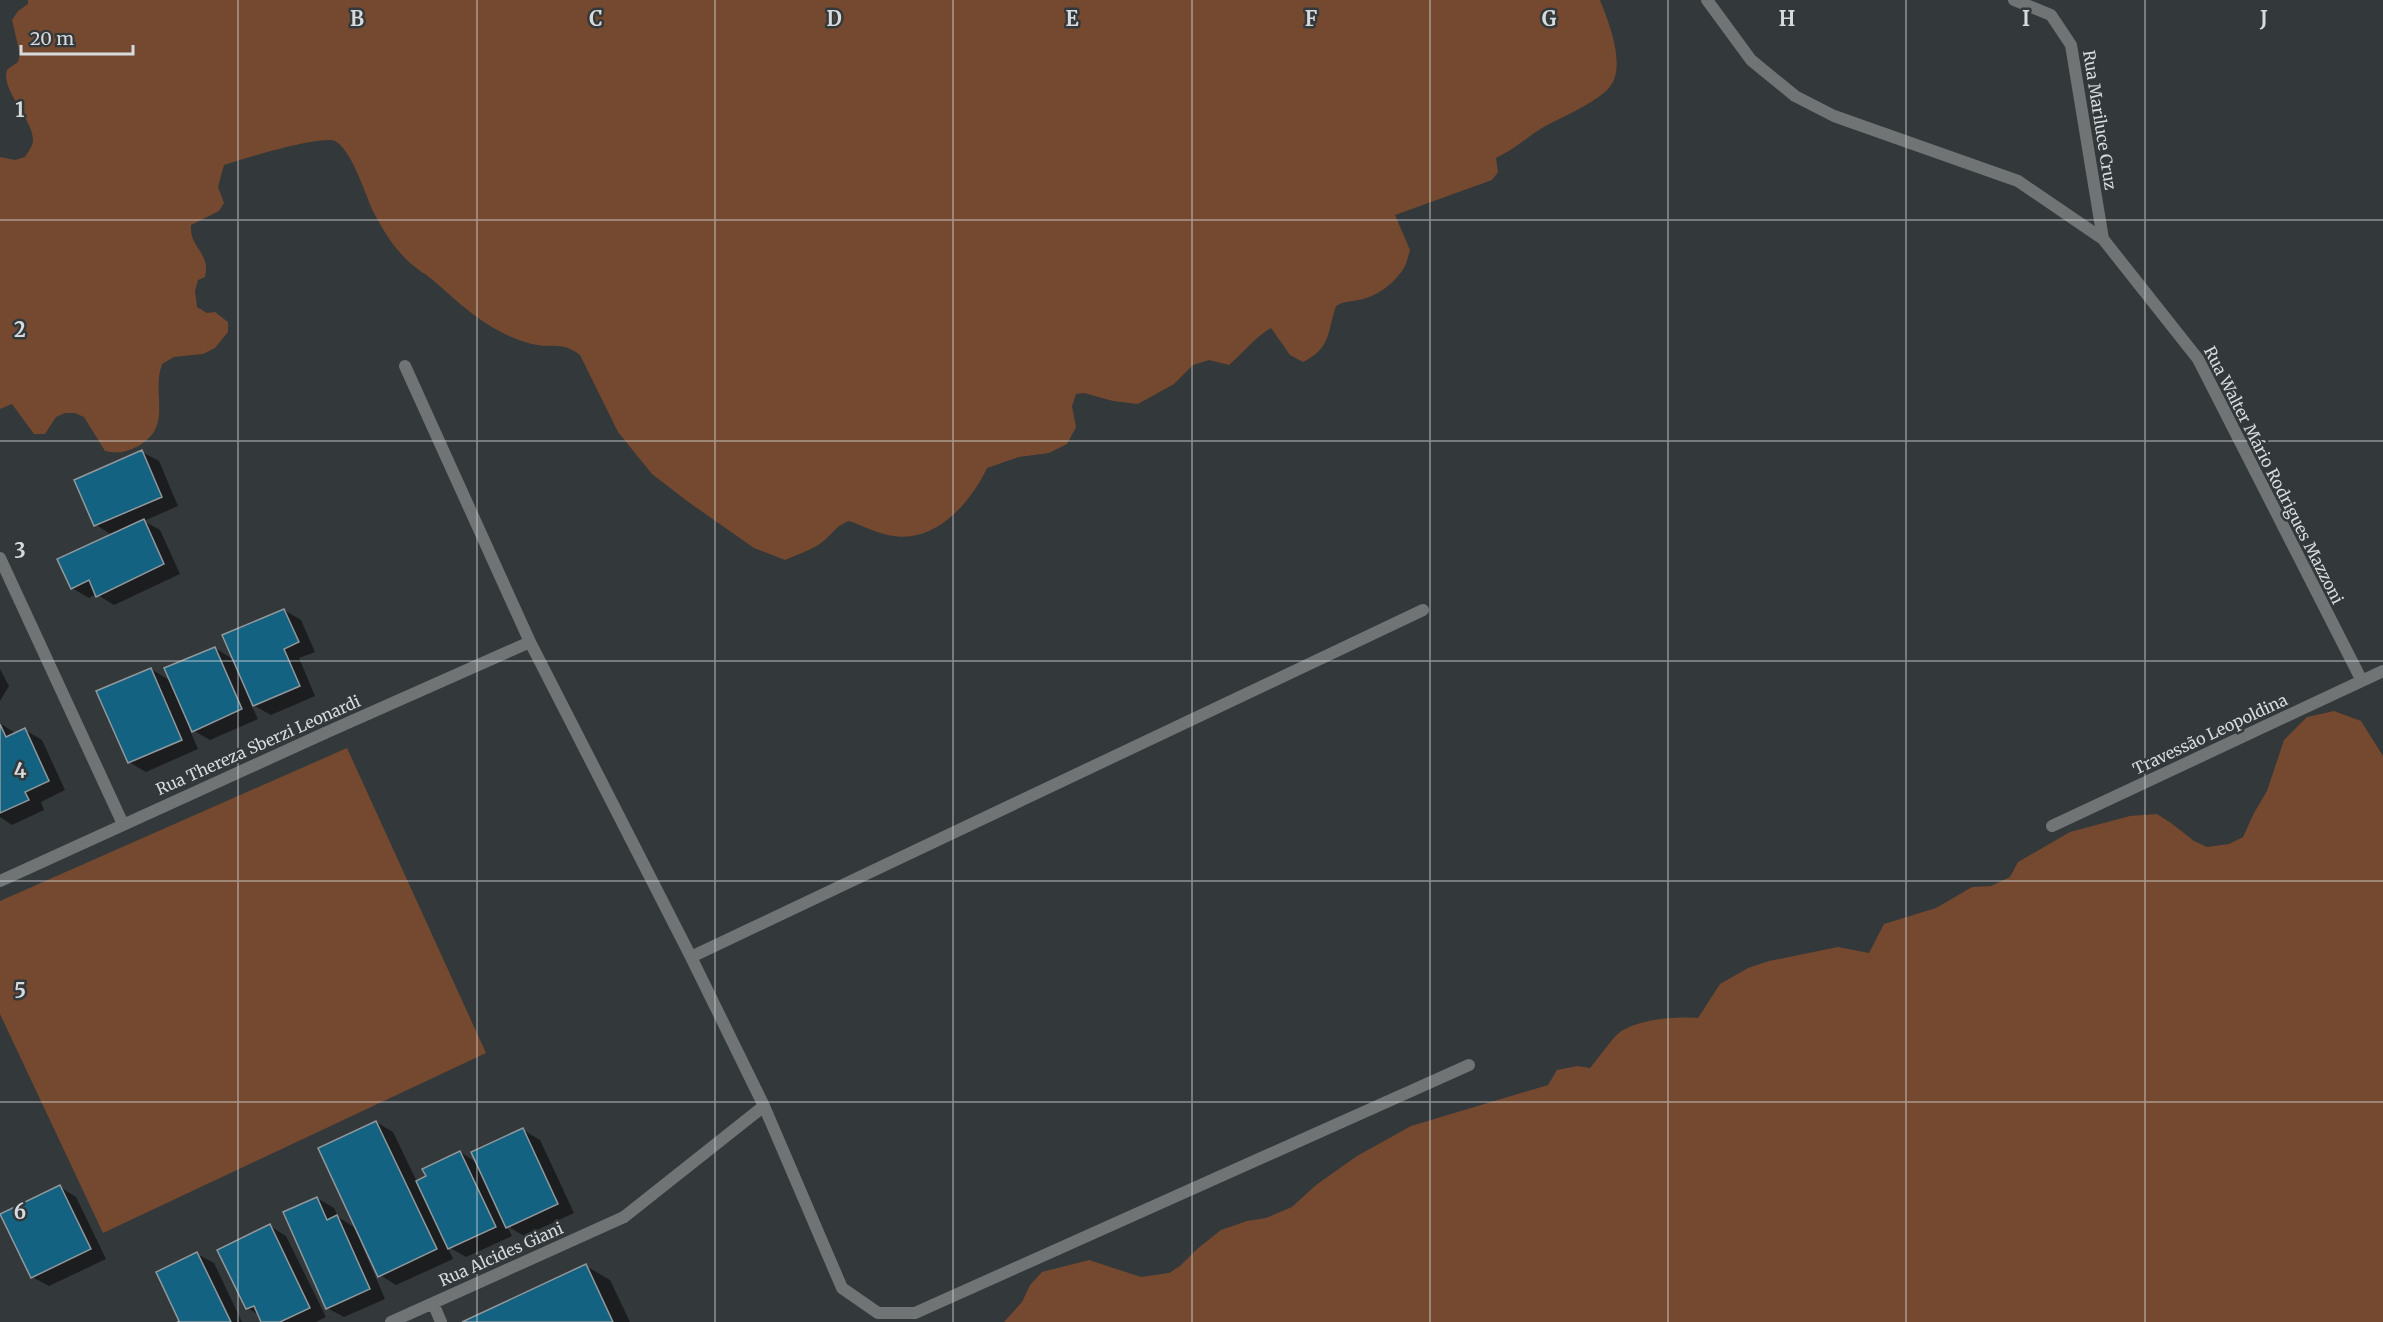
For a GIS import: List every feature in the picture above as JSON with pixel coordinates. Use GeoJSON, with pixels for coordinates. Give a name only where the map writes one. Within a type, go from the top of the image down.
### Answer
{"type":"FeatureCollection","features":[{"type":"Feature","properties":{"kind":"street","name":"Rua Walter Mário Rodrigues Mazzoni"},"geometry":{"type":"LineString","coordinates":[[1707,0],[1751,60],[1795,96],[1834,116],[2018,181],[2103,239],[2198,359],[2362,681]]}},
{"type":"Feature","properties":{"kind":"street","name":"Rua Mariluce Cruz"},"geometry":{"type":"LineString","coordinates":[[2014,0],[2051,15],[2071,45],[2103,239]]}},
{"type":"Feature","properties":{"kind":"street"},"geometry":{"type":"LineString","coordinates":[[405,366],[530,642],[691,957],[764,1106],[842,1288],[878,1313],[915,1313],[1468,1065]]}},
{"type":"Feature","properties":{"kind":"street"},"geometry":{"type":"LineString","coordinates":[[0,558],[123,824]]}},
{"type":"Feature","properties":{"kind":"street"},"geometry":{"type":"LineString","coordinates":[[691,957],[1423,610]]}},
{"type":"Feature","properties":{"kind":"street","name":"Rua Thereza Sberzi Leonardi"},"geometry":{"type":"LineString","coordinates":[[0,881],[530,642]]}},
{"type":"Feature","properties":{"kind":"street","name":"Travessão Leopoldina"},"geometry":{"type":"LineString","coordinates":[[2052,826],[2383,671]]}},
{"type":"Feature","properties":{"kind":"street","name":"Rua Alcides Giani"},"geometry":{"type":"LineString","coordinates":[[391,1322],[624,1217],[764,1106]]}},
{"type":"Feature","properties":{"kind":"street"},"geometry":{"type":"LineString","coordinates":[[433,1302],[441,1322]]}},
{"type":"Feature","properties":{"kind":"shaded area"},"geometry":{"type":"Polygon","coordinates":[[[28,0],[1600,0],[1612,34],[1617,59],[1613,82],[1606,91],[1496,158],[1498,172],[1492,180],[1395,215],[1410,250],[1404,268],[1378,293],[1336,306],[1327,339],[1312,357],[1303,362],[1290,355],[1271,328],[1254,340],[1229,365],[1209,360],[1193,365],[1174,384],[1138,404],[1113,401],[1084,393],[1076,394],[1072,406],[1076,427],[1067,444],[1049,453],[1019,457],[987,468],[959,509],[932,529],[917,535],[901,537],[880,533],[849,521],[839,526],[817,546],[785,560],[754,548],[652,474],[618,432],[580,355],[564,347],[524,342],[493,328],[414,267],[397,250],[383,230],[352,162],[335,141],[298,144],[224,165],[218,187],[224,203],[219,211],[191,225],[191,233],[203,256],[206,269],[205,277],[198,280],[195,291],[197,307],[207,313],[215,312],[228,322],[228,332],[215,348],[203,354],[174,357],[162,364],[159,375],[159,418],[150,437],[140,445],[123,452],[105,451],[84,417],[75,413],[65,413],[56,417],[45,434],[34,434],[12,404],[0,409],[0,157],[15,160],[25,157],[33,142],[32,132],[12,95],[6,78],[7,70],[18,62],[20,54],[12,20],[18,11],[28,4],[28,0]]]}},
{"type":"Feature","properties":{"kind":"shaded area"},"geometry":{"type":"Polygon","coordinates":[[[2334,711],[2361,721],[2383,756],[2383,1322],[1004,1322],[1022,1302],[1030,1285],[1042,1272],[1089,1260],[1141,1277],[1169,1273],[1221,1230],[1247,1221],[1266,1218],[1292,1207],[1316,1185],[1357,1156],[1411,1126],[1548,1085],[1557,1070],[1577,1066],[1590,1068],[1620,1032],[1637,1024],[1669,1018],[1698,1018],[1720,984],[1748,968],[1769,961],[1838,947],[1869,953],[1884,924],[1936,908],[1972,887],[1991,886],[2010,877],[2018,862],[2070,832],[2130,816],[2157,814],[2194,841],[2207,847],[2229,844],[2243,837],[2267,791],[2284,740],[2307,717],[2334,711]]]}},
{"type":"Feature","properties":{"kind":"shaded area"},"geometry":{"type":"Polygon","coordinates":[[[347,748],[486,1053],[103,1233],[0,1014],[0,901],[347,748]]]}},
{"type":"Feature","properties":{"kind":"building"},"geometry":{"type":"Polygon","coordinates":[[[142,450],[162,497],[94,526],[74,480],[142,450]]]}},
{"type":"Feature","properties":{"kind":"building"},"geometry":{"type":"Polygon","coordinates":[[[144,519],[164,564],[96,597],[89,580],[71,589],[57,559],[144,519]]]}},
{"type":"Feature","properties":{"kind":"building"},"geometry":{"type":"Polygon","coordinates":[[[284,609],[299,642],[284,649],[300,686],[253,706],[222,635],[284,609]]]}},
{"type":"Feature","properties":{"kind":"building"},"geometry":{"type":"Polygon","coordinates":[[[215,647],[242,709],[192,732],[164,668],[215,647]]]}},
{"type":"Feature","properties":{"kind":"building"},"geometry":{"type":"Polygon","coordinates":[[[151,668],[182,740],[128,763],[96,691],[151,668]]]}},
{"type":"Feature","properties":{"kind":"building"},"geometry":{"type":"Polygon","coordinates":[[[0,724],[6,737],[25,728],[49,781],[25,792],[29,800],[0,813],[0,724]]]}},
{"type":"Feature","properties":{"kind":"building"},"geometry":{"type":"Polygon","coordinates":[[[376,1121],[437,1249],[378,1277],[318,1148],[376,1121]]]}},
{"type":"Feature","properties":{"kind":"building"},"geometry":{"type":"Polygon","coordinates":[[[523,1128],[558,1204],[506,1228],[471,1152],[523,1128]]]}},
{"type":"Feature","properties":{"kind":"building"},"geometry":{"type":"Polygon","coordinates":[[[460,1151],[496,1227],[448,1249],[416,1181],[426,1176],[422,1169],[460,1151]]]}},
{"type":"Feature","properties":{"kind":"building"},"geometry":{"type":"Polygon","coordinates":[[[60,1185],[91,1249],[31,1278],[0,1214],[60,1185]]]}},
{"type":"Feature","properties":{"kind":"building"},"geometry":{"type":"Polygon","coordinates":[[[317,1197],[327,1220],[337,1215],[370,1289],[326,1309],[283,1212],[317,1197]]]}},
{"type":"Feature","properties":{"kind":"building"},"geometry":{"type":"Polygon","coordinates":[[[270,1224],[310,1308],[280,1322],[261,1322],[254,1306],[246,1309],[217,1250],[270,1224]]]}},
{"type":"Feature","properties":{"kind":"building"},"geometry":{"type":"Polygon","coordinates":[[[197,1252],[231,1322],[177,1322],[179,1321],[156,1272],[197,1252]]]}},
{"type":"Feature","properties":{"kind":"building"},"geometry":{"type":"Polygon","coordinates":[[[586,1264],[613,1322],[462,1322],[586,1264]]]}}]}
